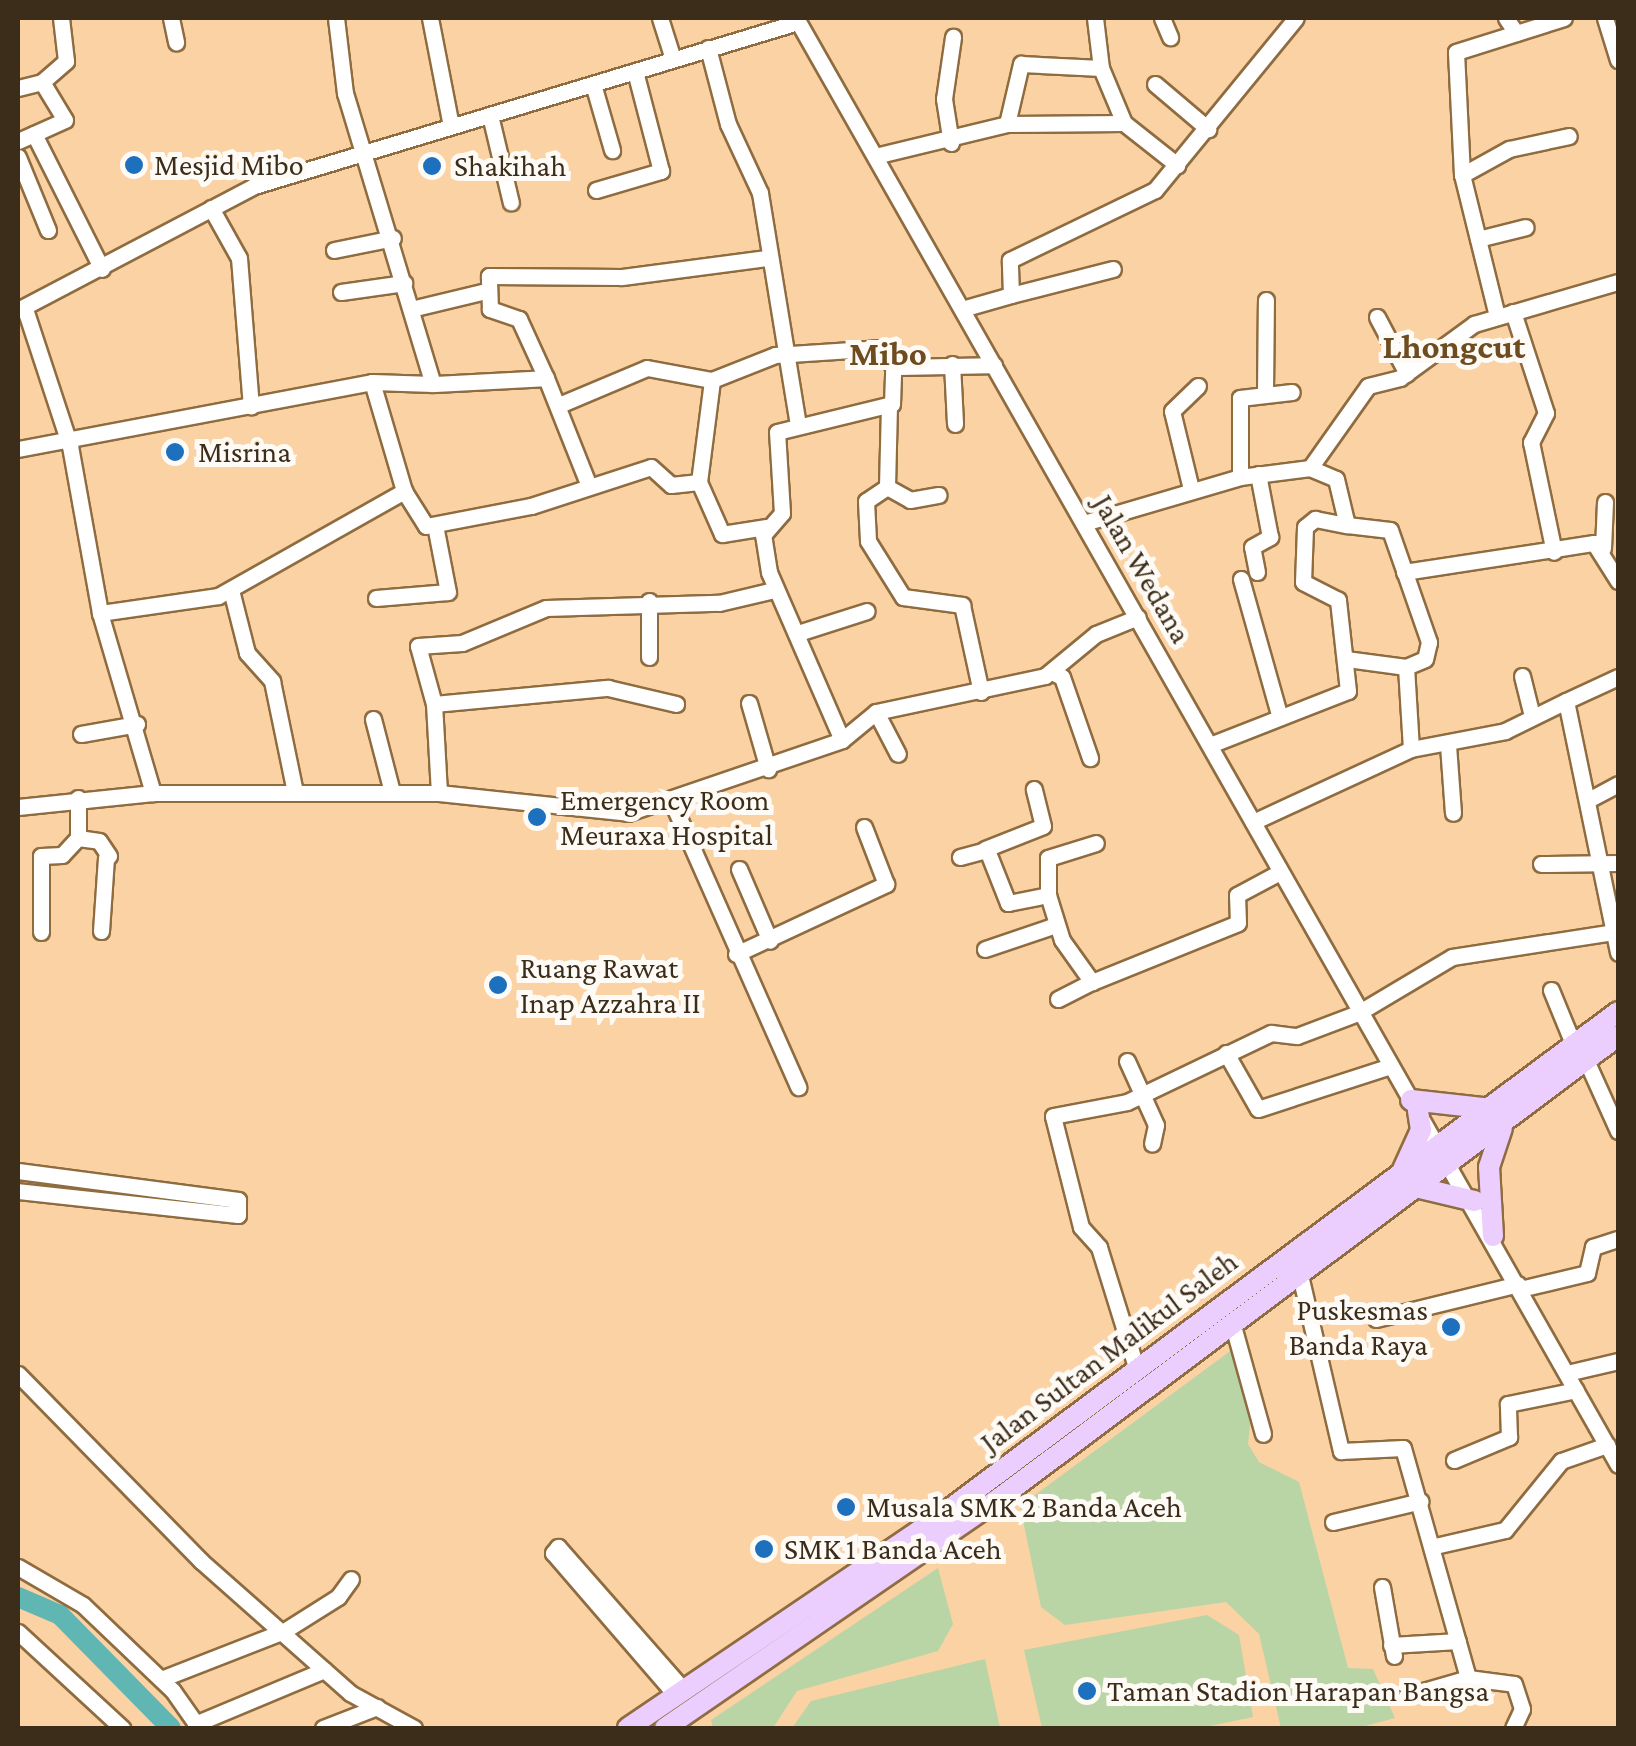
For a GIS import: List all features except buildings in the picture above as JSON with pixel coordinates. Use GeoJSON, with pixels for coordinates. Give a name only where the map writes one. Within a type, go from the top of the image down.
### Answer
{"type":"FeatureCollection","features":[{"type":"Feature","properties":{"kind":"main road","name":"Jalan Sultan Malikul Saleh"},"geometry":{"type":"LineString","coordinates":[[1075,1430],[1137,1370],[1300,1275],[1419,1188],[1447,1156],[1580,1053],[1618,1012]]}},
{"type":"Feature","properties":{"kind":"main road","name":"Jalan Sultan Malikul Saleh"},"geometry":{"type":"LineString","coordinates":[[1580,1053],[1618,1036]]}},
{"type":"Feature","properties":{"kind":"main road"},"geometry":{"type":"LineString","coordinates":[[1400,1176],[1420,1130],[1414,1105],[1498,1116],[1489,1167],[1494,1236]]}},
{"type":"Feature","properties":{"kind":"main road","name":"Jalan Sultan Malikul Saleh"},"geometry":{"type":"LineString","coordinates":[[664,1728],[784,1636],[1221,1323],[1400,1176],[1447,1156]]}},
{"type":"Feature","properties":{"kind":"main road"},"geometry":{"type":"LineString","coordinates":[[1419,1188],[1474,1201]]}},
{"type":"Feature","properties":{"kind":"main road","name":"Jalan Sultan Malikul Saleh"},"geometry":{"type":"LineString","coordinates":[[628,1728],[678,1690],[784,1636]]}},
{"type":"Feature","properties":{"kind":"street"},"geometry":{"type":"LineString","coordinates":[[18,88],[42,82],[70,48],[61,18]]}},
{"type":"Feature","properties":{"kind":"street"},"geometry":{"type":"LineString","coordinates":[[171,18],[176,42]]}},
{"type":"Feature","properties":{"kind":"street"},"geometry":{"type":"LineString","coordinates":[[336,18],[345,93],[369,152],[433,384]]}},
{"type":"Feature","properties":{"kind":"street"},"geometry":{"type":"LineString","coordinates":[[430,18],[451,126]]}},
{"type":"Feature","properties":{"kind":"street"},"geometry":{"type":"LineString","coordinates":[[660,18],[672,59]]}},
{"type":"Feature","properties":{"kind":"street"},"geometry":{"type":"LineString","coordinates":[[1095,18],[1101,68],[1124,123],[1177,165]]}},
{"type":"Feature","properties":{"kind":"street"},"geometry":{"type":"LineString","coordinates":[[1162,18],[1170,37]]}},
{"type":"Feature","properties":{"kind":"street"},"geometry":{"type":"LineString","coordinates":[[1011,295],[1010,260],[1128,208],[1177,165],[1296,18]]}},
{"type":"Feature","properties":{"kind":"street"},"geometry":{"type":"LineString","coordinates":[[1506,18],[1516,33]]}},
{"type":"Feature","properties":{"kind":"street"},"geometry":{"type":"LineString","coordinates":[[1554,552],[1530,442],[1546,412],[1478,240],[1462,175],[1456,52],[1564,18]]}},
{"type":"Feature","properties":{"kind":"street"},"geometry":{"type":"LineString","coordinates":[[1605,18],[1618,60]]}},
{"type":"Feature","properties":{"kind":"street"},"geometry":{"type":"LineString","coordinates":[[153,793],[137,724],[100,613],[70,446],[21,310],[211,208],[369,152],[797,20]]}},
{"type":"Feature","properties":{"kind":"street","name":"Jalan Wedana"},"geometry":{"type":"LineString","coordinates":[[797,20],[1210,744],[1358,1013],[1474,1201],[1615,1456]]}},
{"type":"Feature","properties":{"kind":"street"},"geometry":{"type":"LineString","coordinates":[[950,143],[944,99],[953,37]]}},
{"type":"Feature","properties":{"kind":"street"},"geometry":{"type":"LineString","coordinates":[[708,48],[728,124],[757,182],[797,420]]}},
{"type":"Feature","properties":{"kind":"street"},"geometry":{"type":"LineString","coordinates":[[1007,124],[1021,64],[1101,68]]}},
{"type":"Feature","properties":{"kind":"street"},"geometry":{"type":"LineString","coordinates":[[596,190],[661,171],[635,72]]}},
{"type":"Feature","properties":{"kind":"street"},"geometry":{"type":"LineString","coordinates":[[18,141],[65,120],[42,82]]}},
{"type":"Feature","properties":{"kind":"street"},"geometry":{"type":"LineString","coordinates":[[593,84],[612,150]]}},
{"type":"Feature","properties":{"kind":"street"},"geometry":{"type":"LineString","coordinates":[[1155,84],[1208,128]]}},
{"type":"Feature","properties":{"kind":"street"},"geometry":{"type":"LineString","coordinates":[[490,116],[511,203]]}},
{"type":"Feature","properties":{"kind":"street"},"geometry":{"type":"LineString","coordinates":[[875,156],[950,143],[1007,124],[1124,123]]}},
{"type":"Feature","properties":{"kind":"street"},"geometry":{"type":"LineString","coordinates":[[34,134],[102,269]]}},
{"type":"Feature","properties":{"kind":"street"},"geometry":{"type":"LineString","coordinates":[[1462,175],[1510,150],[1569,136]]}},
{"type":"Feature","properties":{"kind":"street"},"geometry":{"type":"LineString","coordinates":[[18,157],[48,230]]}},
{"type":"Feature","properties":{"kind":"street"},"geometry":{"type":"LineString","coordinates":[[211,208],[239,258],[251,407]]}},
{"type":"Feature","properties":{"kind":"street"},"geometry":{"type":"LineString","coordinates":[[1478,240],[1526,227]]}},
{"type":"Feature","properties":{"kind":"street"},"geometry":{"type":"LineString","coordinates":[[334,250],[393,238]]}},
{"type":"Feature","properties":{"kind":"street"},"geometry":{"type":"LineString","coordinates":[[588,486],[559,405],[519,319],[493,312],[486,291],[492,275],[622,277],[768,258]]}},
{"type":"Feature","properties":{"kind":"street"},"geometry":{"type":"LineString","coordinates":[[962,308],[1113,268]]}},
{"type":"Feature","properties":{"kind":"street"},"geometry":{"type":"LineString","coordinates":[[1310,468],[1364,390],[1406,374],[1505,314],[1618,282]]}},
{"type":"Feature","properties":{"kind":"street"},"geometry":{"type":"LineString","coordinates":[[341,292],[404,283]]}},
{"type":"Feature","properties":{"kind":"street"},"geometry":{"type":"LineString","coordinates":[[411,309],[486,291]]}},
{"type":"Feature","properties":{"kind":"street"},"geometry":{"type":"LineString","coordinates":[[1265,392],[1266,300]]}},
{"type":"Feature","properties":{"kind":"street"},"geometry":{"type":"LineString","coordinates":[[1378,318],[1406,374]]}},
{"type":"Feature","properties":{"kind":"street"},"geometry":{"type":"LineString","coordinates":[[559,405],[647,368],[712,380],[787,357],[882,348],[893,367],[888,487]]}},
{"type":"Feature","properties":{"kind":"street"},"geometry":{"type":"LineString","coordinates":[[952,364],[955,424]]}},
{"type":"Feature","properties":{"kind":"street"},"geometry":{"type":"LineString","coordinates":[[893,367],[994,365]]}},
{"type":"Feature","properties":{"kind":"street"},"geometry":{"type":"LineString","coordinates":[[18,450],[70,446],[372,382],[433,384],[546,378]]}},
{"type":"Feature","properties":{"kind":"street"},"geometry":{"type":"LineString","coordinates":[[712,380],[699,482],[722,534],[766,528],[782,513],[777,432],[797,420],[889,405]]}},
{"type":"Feature","properties":{"kind":"street"},"geometry":{"type":"LineString","coordinates":[[372,382],[404,491],[420,525],[588,486],[651,467],[671,485],[699,482]]}},
{"type":"Feature","properties":{"kind":"street"},"geometry":{"type":"LineString","coordinates":[[1190,489],[1172,411],[1198,386]]}},
{"type":"Feature","properties":{"kind":"street"},"geometry":{"type":"LineString","coordinates":[[1240,476],[1239,401],[1265,392],[1292,392]]}},
{"type":"Feature","properties":{"kind":"street"},"geometry":{"type":"LineString","coordinates":[[1084,523],[1240,476],[1310,468],[1340,483],[1347,524]]}},
{"type":"Feature","properties":{"kind":"street"},"geometry":{"type":"LineString","coordinates":[[1257,572],[1252,547],[1270,537],[1258,474]]}},
{"type":"Feature","properties":{"kind":"street"},"geometry":{"type":"LineString","coordinates":[[888,487],[910,500],[939,495]]}},
{"type":"Feature","properties":{"kind":"street"},"geometry":{"type":"LineString","coordinates":[[888,487],[866,501],[868,541],[903,597],[962,605],[980,692]]}},
{"type":"Feature","properties":{"kind":"street"},"geometry":{"type":"LineString","coordinates":[[100,613],[231,590],[404,491]]}},
{"type":"Feature","properties":{"kind":"street"},"geometry":{"type":"LineString","coordinates":[[1605,502],[1603,548],[1618,581]]}},
{"type":"Feature","properties":{"kind":"street"},"geometry":{"type":"LineString","coordinates":[[1210,744],[1278,711],[1347,693],[1336,598],[1304,585],[1303,540],[1314,519],[1390,530],[1429,642],[1425,660],[1406,667],[1346,660]]}},
{"type":"Feature","properties":{"kind":"street"},"geometry":{"type":"LineString","coordinates":[[376,598],[448,592],[435,524]]}},
{"type":"Feature","properties":{"kind":"street"},"geometry":{"type":"LineString","coordinates":[[766,528],[774,590],[798,634],[842,740]]}},
{"type":"Feature","properties":{"kind":"street"},"geometry":{"type":"LineString","coordinates":[[1404,572],[1603,548]]}},
{"type":"Feature","properties":{"kind":"street"},"geometry":{"type":"LineString","coordinates":[[1241,579],[1278,711]]}},
{"type":"Feature","properties":{"kind":"street"},"geometry":{"type":"LineString","coordinates":[[231,590],[247,653],[272,681],[295,792]]}},
{"type":"Feature","properties":{"kind":"street"},"geometry":{"type":"LineString","coordinates":[[439,793],[434,704],[418,646],[462,643],[546,608],[649,601],[726,602],[774,590]]}},
{"type":"Feature","properties":{"kind":"street"},"geometry":{"type":"LineString","coordinates":[[649,601],[649,658]]}},
{"type":"Feature","properties":{"kind":"street"},"geometry":{"type":"LineString","coordinates":[[798,634],[867,611]]}},
{"type":"Feature","properties":{"kind":"street"},"geometry":{"type":"LineString","coordinates":[[18,806],[153,793],[392,792],[439,793],[605,814],[672,802],[768,769],[842,740],[876,712],[980,692],[1052,672],[1096,634],[1138,617]]}},
{"type":"Feature","properties":{"kind":"street"},"geometry":{"type":"LineString","coordinates":[[1406,667],[1410,750]]}},
{"type":"Feature","properties":{"kind":"street"},"geometry":{"type":"LineString","coordinates":[[1052,672],[1062,677],[1090,758]]}},
{"type":"Feature","properties":{"kind":"street"},"geometry":{"type":"LineString","coordinates":[[1522,676],[1532,716]]}},
{"type":"Feature","properties":{"kind":"street"},"geometry":{"type":"LineString","coordinates":[[1253,822],[1410,750],[1448,744],[1532,716],[1618,677]]}},
{"type":"Feature","properties":{"kind":"street"},"geometry":{"type":"LineString","coordinates":[[434,704],[608,688],[676,704]]}},
{"type":"Feature","properties":{"kind":"street"},"geometry":{"type":"LineString","coordinates":[[1566,700],[1613,864],[1618,953]]}},
{"type":"Feature","properties":{"kind":"street"},"geometry":{"type":"LineString","coordinates":[[749,704],[768,769]]}},
{"type":"Feature","properties":{"kind":"street"},"geometry":{"type":"LineString","coordinates":[[876,712],[898,754]]}},
{"type":"Feature","properties":{"kind":"street"},"geometry":{"type":"LineString","coordinates":[[373,719],[392,792]]}},
{"type":"Feature","properties":{"kind":"street"},"geometry":{"type":"LineString","coordinates":[[81,734],[137,724]]}},
{"type":"Feature","properties":{"kind":"street"},"geometry":{"type":"LineString","coordinates":[[1448,744],[1454,813]]}},
{"type":"Feature","properties":{"kind":"street"},"geometry":{"type":"LineString","coordinates":[[1592,798],[1618,784]]}},
{"type":"Feature","properties":{"kind":"street"},"geometry":{"type":"LineString","coordinates":[[960,857],[1041,828],[1034,789]]}},
{"type":"Feature","properties":{"kind":"street"},"geometry":{"type":"LineString","coordinates":[[78,798],[78,838]]}},
{"type":"Feature","properties":{"kind":"street"},"geometry":{"type":"LineString","coordinates":[[672,802],[798,1087]]}},
{"type":"Feature","properties":{"kind":"street"},"geometry":{"type":"LineString","coordinates":[[736,954],[770,941],[812,912],[886,884],[864,827]]}},
{"type":"Feature","properties":{"kind":"street"},"geometry":{"type":"LineString","coordinates":[[41,932],[40,860],[78,838],[99,841],[108,856],[102,932]]}},
{"type":"Feature","properties":{"kind":"street"},"geometry":{"type":"LineString","coordinates":[[1092,982],[1056,925],[1048,894],[1048,858],[1096,843]]}},
{"type":"Feature","properties":{"kind":"street"},"geometry":{"type":"LineString","coordinates":[[985,849],[1006,902],[1048,894]]}},
{"type":"Feature","properties":{"kind":"street"},"geometry":{"type":"LineString","coordinates":[[1541,864],[1613,864]]}},
{"type":"Feature","properties":{"kind":"street"},"geometry":{"type":"LineString","coordinates":[[738,869],[770,941]]}},
{"type":"Feature","properties":{"kind":"street"},"geometry":{"type":"LineString","coordinates":[[1058,999],[1238,922],[1237,895],[1280,872]]}},
{"type":"Feature","properties":{"kind":"street"},"geometry":{"type":"LineString","coordinates":[[985,950],[1056,925]]}},
{"type":"Feature","properties":{"kind":"street"},"geometry":{"type":"LineString","coordinates":[[1137,1370],[1051,1121],[1143,1092],[1226,1053],[1358,1013],[1452,956],[1614,932]]}},
{"type":"Feature","properties":{"kind":"street"},"geometry":{"type":"LineString","coordinates":[[1551,990],[1618,1131]]}},
{"type":"Feature","properties":{"kind":"street"},"geometry":{"type":"LineString","coordinates":[[1226,1053],[1258,1110],[1390,1066]]}},
{"type":"Feature","properties":{"kind":"street"},"geometry":{"type":"LineString","coordinates":[[1127,1060],[1143,1092],[1152,1144]]}},
{"type":"Feature","properties":{"kind":"street"},"geometry":{"type":"LineString","coordinates":[[18,1171],[238,1200],[238,1215],[18,1191]]}},
{"type":"Feature","properties":{"kind":"street"},"geometry":{"type":"LineString","coordinates":[[1376,1319],[1587,1273],[1593,1248],[1618,1239]]}},
{"type":"Feature","properties":{"kind":"street"},"geometry":{"type":"LineString","coordinates":[[1300,1275],[1341,1451],[1400,1444],[1435,1546],[1468,1678]]}},
{"type":"Feature","properties":{"kind":"street"},"geometry":{"type":"LineString","coordinates":[[1221,1323],[1262,1434]]}},
{"type":"Feature","properties":{"kind":"street"},"geometry":{"type":"LineString","coordinates":[[1567,1372],[1618,1361]]}},
{"type":"Feature","properties":{"kind":"street"},"geometry":{"type":"LineString","coordinates":[[18,1374],[164,1526],[324,1670],[414,1728]]}},
{"type":"Feature","properties":{"kind":"street"},"geometry":{"type":"LineString","coordinates":[[1454,1460],[1507,1439],[1508,1404],[1576,1390]]}},
{"type":"Feature","properties":{"kind":"street"},"geometry":{"type":"LineString","coordinates":[[1435,1546],[1505,1530],[1561,1461],[1615,1456]]}},
{"type":"Feature","properties":{"kind":"street"},"geometry":{"type":"LineString","coordinates":[[1333,1522],[1421,1501]]}},
{"type":"Feature","properties":{"kind":"street"},"geometry":{"type":"LineString","coordinates":[[558,1546],[678,1690],[554,1553],[558,1546]]}},
{"type":"Feature","properties":{"kind":"street"},"geometry":{"type":"LineString","coordinates":[[18,1567],[83,1605],[161,1679],[197,1726],[324,1670]]}},
{"type":"Feature","properties":{"kind":"street"},"geometry":{"type":"LineString","coordinates":[[161,1679],[284,1631],[338,1598],[351,1579]]}},
{"type":"Feature","properties":{"kind":"street"},"geometry":{"type":"LineString","coordinates":[[1382,1587],[1393,1651],[1458,1641]]}},
{"type":"Feature","properties":{"kind":"street"},"geometry":{"type":"LineString","coordinates":[[18,1632],[122,1728]]}},
{"type":"Feature","properties":{"kind":"street"},"geometry":{"type":"LineString","coordinates":[[1406,1696],[1468,1678],[1514,1684],[1522,1709],[1514,1728]]}},
{"type":"Feature","properties":{"kind":"street"},"geometry":{"type":"LineString","coordinates":[[324,1728],[377,1707]]}},
{"type":"Feature","properties":{"kind":"green space"},"geometry":{"type":"Polygon","coordinates":[[[1233,1349],[1251,1416],[1248,1444],[1259,1462],[1299,1482],[1348,1668],[1373,1669],[1395,1718],[1358,1728],[1281,1728],[1259,1634],[1226,1602],[1065,1625],[1041,1607],[1020,1506],[1233,1349]]]}},
{"type":"Feature","properties":{"kind":"green space"},"geometry":{"type":"Polygon","coordinates":[[[938,1568],[953,1624],[938,1651],[797,1691],[773,1728],[713,1728],[711,1720],[938,1568]]]}},
{"type":"Feature","properties":{"kind":"green space"},"geometry":{"type":"Polygon","coordinates":[[[1207,1615],[1239,1635],[1253,1717],[1200,1728],[1042,1728],[1024,1650],[1207,1615]]]}},
{"type":"Feature","properties":{"kind":"green space"},"geometry":{"type":"Polygon","coordinates":[[[985,1659],[1000,1728],[792,1728],[811,1701],[985,1659]]]}},
{"type":"Feature","properties":{"kind":"waterway"},"geometry":{"type":"LineString","coordinates":[[18,1597],[60,1615],[171,1728]]}},
{"type":"Feature","properties":{"kind":"place","name":"Mesjid Mibo"},"geometry":{"type":"Point","coordinates":[134,165]}},
{"type":"Feature","properties":{"kind":"place","name":"Shakihah"},"geometry":{"type":"Point","coordinates":[432,166]}},
{"type":"Feature","properties":{"kind":"place","name":"Misrina"},"geometry":{"type":"Point","coordinates":[175,452]}},
{"type":"Feature","properties":{"kind":"place","name":"Emergency Room Meuraxa Hospital"},"geometry":{"type":"Point","coordinates":[537,817]}},
{"type":"Feature","properties":{"kind":"place","name":"Ruang Rawat Inap Azzahra II"},"geometry":{"type":"Point","coordinates":[498,985]}},
{"type":"Feature","properties":{"kind":"place","name":"Puskesmas Banda Raya"},"geometry":{"type":"Point","coordinates":[1451,1327]}},
{"type":"Feature","properties":{"kind":"place","name":"Musala SMK 2 Banda Aceh"},"geometry":{"type":"Point","coordinates":[846,1507]}},
{"type":"Feature","properties":{"kind":"place","name":"SMK 1 Banda Aceh"},"geometry":{"type":"Point","coordinates":[764,1549]}},
{"type":"Feature","properties":{"kind":"place","name":"Taman Stadion Harapan Bangsa"},"geometry":{"type":"Point","coordinates":[1087,1691]}},
{"type":"Feature","properties":{"kind":"district","name":"Lhongcut"},"geometry":{"type":"Point","coordinates":[1454,347]}},
{"type":"Feature","properties":{"kind":"district","name":"Mibo"},"geometry":{"type":"Point","coordinates":[888,354]}}]}
